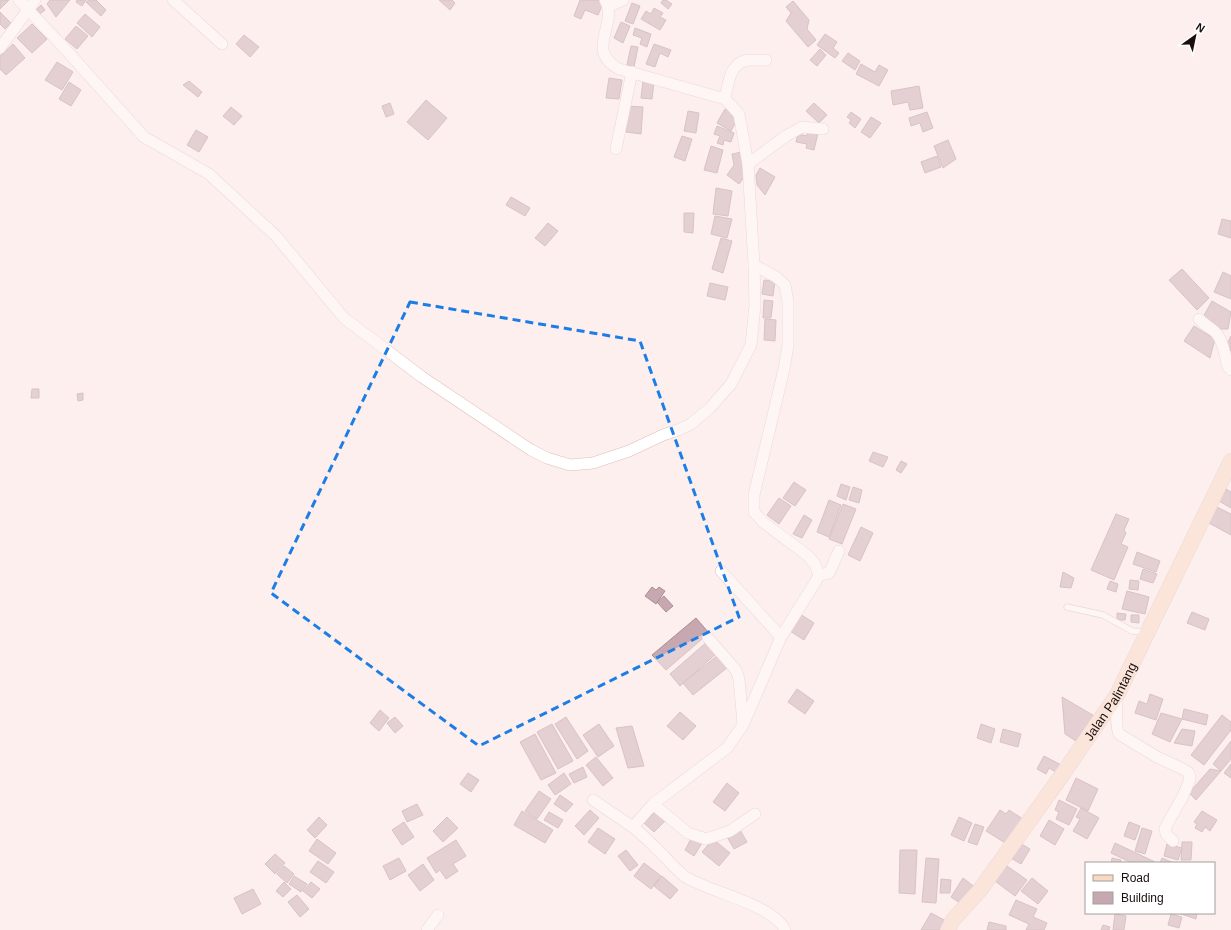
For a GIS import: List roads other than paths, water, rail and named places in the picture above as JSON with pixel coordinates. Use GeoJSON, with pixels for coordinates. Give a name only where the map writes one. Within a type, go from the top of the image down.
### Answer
{"type":"FeatureCollection","features":[{"type":"Feature","properties":{"kind":"street"},"geometry":{"type":"LineString","coordinates":[[19,0],[32,4],[144,137],[209,174],[276,236],[344,318],[422,377],[531,450],[547,458],[570,465],[593,463],[629,451],[691,424],[710,408],[731,384],[752,345],[755,305],[754,265],[748,164],[739,114],[725,99],[612,66],[602,51],[609,11],[607,4],[623,0]]}},
{"type":"Feature","properties":{"kind":"street"},"geometry":{"type":"LineString","coordinates":[[173,0],[222,44]]}},
{"type":"Feature","properties":{"kind":"street"},"geometry":{"type":"LineString","coordinates":[[0,48],[32,4]]}},
{"type":"Feature","properties":{"kind":"street"},"geometry":{"type":"LineString","coordinates":[[725,99],[730,75],[736,66],[744,61],[766,60]]}},
{"type":"Feature","properties":{"kind":"street"},"geometry":{"type":"LineString","coordinates":[[616,149],[632,72]]}},
{"type":"Feature","properties":{"kind":"street"},"geometry":{"type":"LineString","coordinates":[[748,164],[786,136],[802,127],[823,129]]}},
{"type":"Feature","properties":{"kind":"street"},"geometry":{"type":"LineString","coordinates":[[633,827],[653,804],[727,748],[743,725],[781,637],[819,575],[816,564],[807,555],[764,522],[754,512],[754,495],[784,369],[788,337],[788,302],[785,285],[782,280],[754,265]]}},
{"type":"Feature","properties":{"kind":"street"},"geometry":{"type":"LineString","coordinates":[[1199,319],[1206,327],[1215,331],[1220,338],[1228,367],[1231,370]]}},
{"type":"Feature","properties":{"kind":"street","name":"Jalan Palintang"},"geometry":{"type":"LineString","coordinates":[[952,927],[1062,775],[1117,695],[1231,460]]}},
{"type":"Feature","properties":{"kind":"street"},"geometry":{"type":"LineString","coordinates":[[819,575],[829,573],[839,551]]}},
{"type":"Feature","properties":{"kind":"street"},"geometry":{"type":"LineString","coordinates":[[721,571],[781,637]]}},
{"type":"Feature","properties":{"kind":"street"},"geometry":{"type":"LineString","coordinates":[[708,638],[736,670],[739,679],[743,725]]}},
{"type":"Feature","properties":{"kind":"street"},"geometry":{"type":"LineString","coordinates":[[1117,695],[1118,713],[1116,730],[1119,734],[1157,757],[1183,769],[1189,774],[1190,779],[1183,796],[1165,828],[1166,834],[1173,841]]}},
{"type":"Feature","properties":{"kind":"street"},"geometry":{"type":"LineString","coordinates":[[593,800],[633,827],[684,876],[703,886],[742,900],[770,914],[784,927],[785,930]]}},
{"type":"Feature","properties":{"kind":"street"},"geometry":{"type":"LineString","coordinates":[[653,804],[688,833],[706,839],[730,831],[755,814]]}},
{"type":"Feature","properties":{"kind":"street"},"geometry":{"type":"LineString","coordinates":[[427,930],[438,915]]}},
{"type":"Feature","properties":{"kind":"lane"},"geometry":{"type":"LineString","coordinates":[[1067,607],[1109,617],[1132,631],[1148,632]]}}]}
